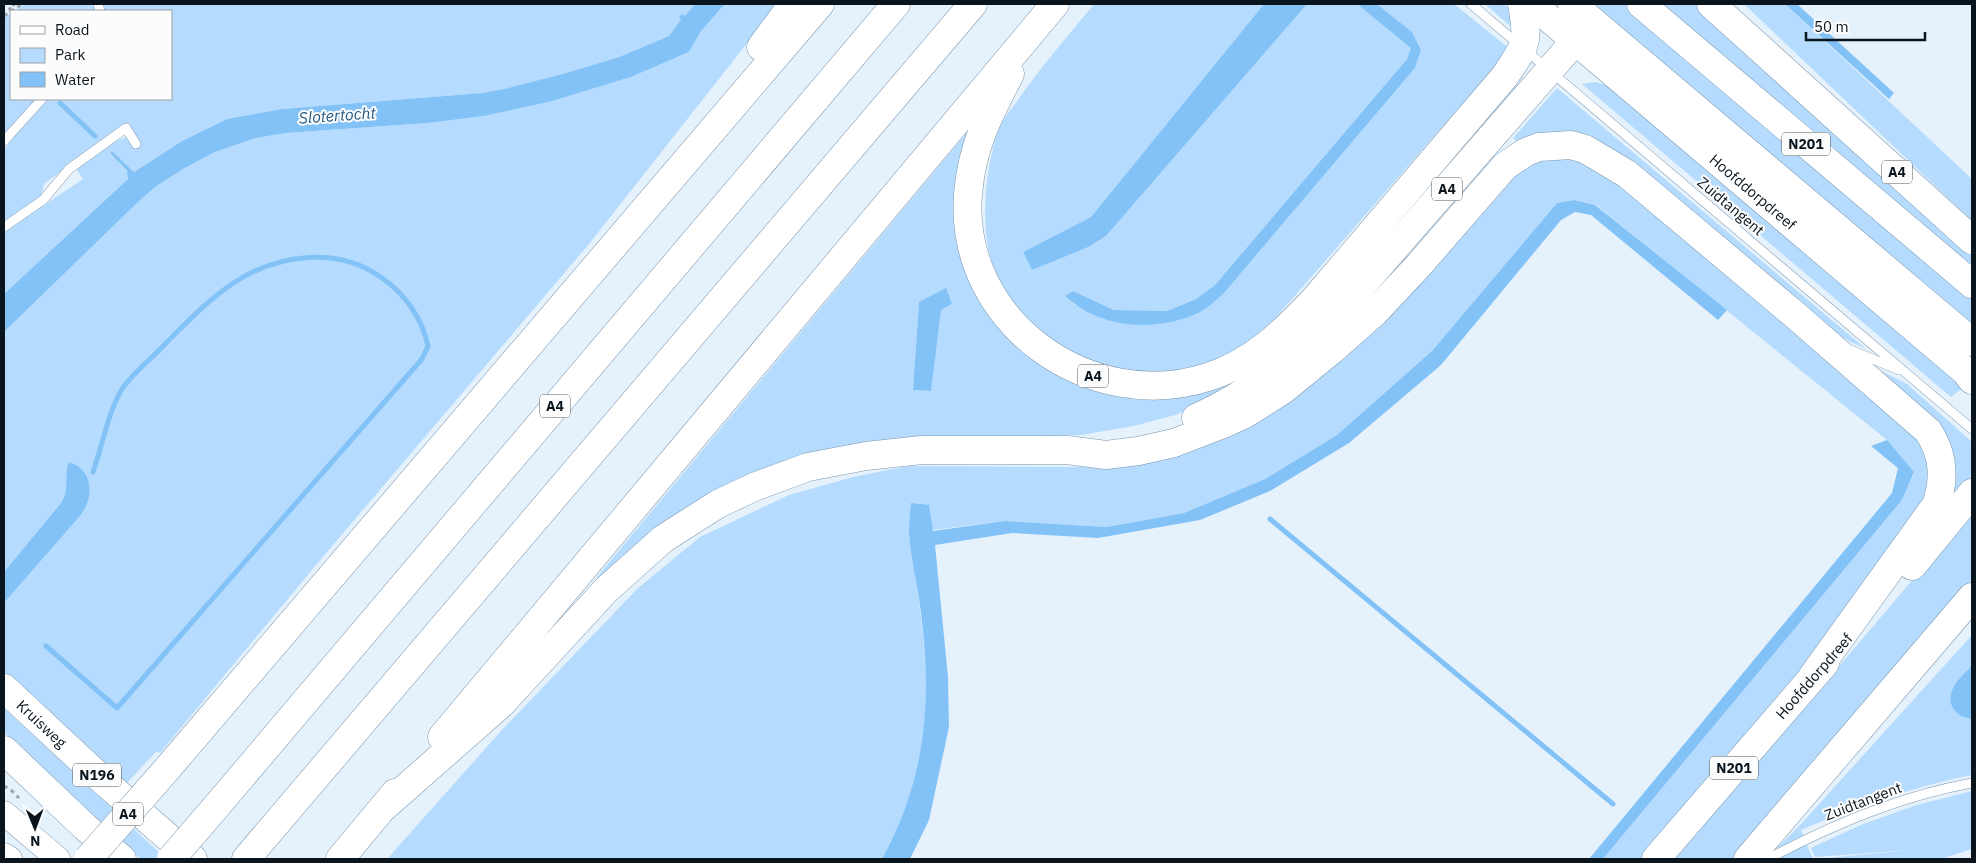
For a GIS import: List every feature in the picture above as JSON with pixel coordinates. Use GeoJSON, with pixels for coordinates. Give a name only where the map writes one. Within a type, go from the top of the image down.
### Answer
{"type":"FeatureCollection","features":[{"type":"Feature","properties":{"kind":"highway","name":"A4"},"geometry":{"type":"LineString","coordinates":[[608,253],[793,4]]}},
{"type":"Feature","properties":{"kind":"highway","name":"A4"},"geometry":{"type":"LineString","coordinates":[[88,859],[820,4]]}},
{"type":"Feature","properties":{"kind":"highway","name":"A4"},"geometry":{"type":"LineString","coordinates":[[171,859],[896,4]]}},
{"type":"Feature","properties":{"kind":"highway"},"geometry":{"type":"LineString","coordinates":[[252,852],[973,4]]}},
{"type":"Feature","properties":{"kind":"highway","name":"A4"},"geometry":{"type":"LineString","coordinates":[[340,859],[1055,4]]}},
{"type":"Feature","properties":{"kind":"highway"},"geometry":{"type":"LineString","coordinates":[[1522,4],[1527,29],[1524,48]]}},
{"type":"Feature","properties":{"kind":"highway","name":"Hoofddorpdreef"},"geometry":{"type":"LineString","coordinates":[[1532,4],[1935,345],[1965,371],[1972,380]]}},
{"type":"Feature","properties":{"kind":"highway"},"geometry":{"type":"LineString","coordinates":[[1566,4],[1575,40]]}},
{"type":"Feature","properties":{"kind":"highway","name":"Hoofddorpdreef"},"geometry":{"type":"LineString","coordinates":[[1572,4],[1972,342]]}},
{"type":"Feature","properties":{"kind":"highway","name":"N201"},"geometry":{"type":"LineString","coordinates":[[1641,4],[1972,284]]}},
{"type":"Feature","properties":{"kind":"highway","name":"A4"},"geometry":{"type":"LineString","coordinates":[[1711,4],[1972,240]]}},
{"type":"Feature","properties":{"kind":"highway","name":"A4"},"geometry":{"type":"LineString","coordinates":[[1034,27],[984,124],[977,144],[968,196],[970,232],[982,276],[1001,310],[1030,341],[1047,354],[1066,366],[1106,381],[1155,386],[1199,380],[1216,374],[1252,356],[1287,328],[1470,118],[1505,76],[1524,48]]}},
{"type":"Feature","properties":{"kind":"highway"},"geometry":{"type":"LineString","coordinates":[[1575,40],[1632,55]]}},
{"type":"Feature","properties":{"kind":"highway"},"geometry":{"type":"LineString","coordinates":[[1549,70],[1575,40]]}},
{"type":"Feature","properties":{"kind":"highway","name":"A4"},"geometry":{"type":"LineString","coordinates":[[1067,450],[1122,442],[1166,431],[1201,416],[1243,393],[1278,368],[1312,340],[1344,306],[1549,70]]}},
{"type":"Feature","properties":{"kind":"highway","name":"A4"},"geometry":{"type":"LineString","coordinates":[[384,807],[501,704],[606,590],[663,539],[718,504],[754,487],[808,467],[866,456],[922,450],[1067,450],[1106,455],[1138,451],[1174,443],[1202,433],[1245,414],[1283,390],[1332,350],[1375,312],[1414,271],[1505,166],[1526,152],[1539,147],[1571,145],[1585,149],[1627,174],[1820,338]]}},
{"type":"Feature","properties":{"kind":"highway"},"geometry":{"type":"LineString","coordinates":[[1812,676],[1936,506],[1942,477],[1940,455],[1936,444],[1928,432],[1820,338]]}},
{"type":"Feature","properties":{"kind":"highway","name":"Hoofddorpdreef"},"geometry":{"type":"LineString","coordinates":[[1656,859],[1812,676],[1914,564],[1972,494]]}},
{"type":"Feature","properties":{"kind":"highway"},"geometry":{"type":"LineString","coordinates":[[1748,859],[1972,597]]}},
{"type":"Feature","properties":{"kind":"highway"},"geometry":{"type":"LineString","coordinates":[[1924,653],[1972,615]]}},
{"type":"Feature","properties":{"kind":"highway","name":"Kruisweg"},"geometry":{"type":"LineString","coordinates":[[4,688],[192,859]]}},
{"type":"Feature","properties":{"kind":"highway","name":"N196"},"geometry":{"type":"LineString","coordinates":[[4,750],[85,827],[122,859]]}},
{"type":"Feature","properties":{"kind":"street"},"geometry":{"type":"LineString","coordinates":[[4,813],[58,859]]}},
{"type":"Feature","properties":{"kind":"street"},"geometry":{"type":"LineString","coordinates":[[4,855],[10,859]]}},
{"type":"Feature","properties":{"kind":"lane","name":"Zuidtangent"},"geometry":{"type":"LineString","coordinates":[[1472,4],[1972,429]]}},
{"type":"Feature","properties":{"kind":"lane"},"geometry":{"type":"LineString","coordinates":[[4,141],[41,100]]}},
{"type":"Feature","properties":{"kind":"lane"},"geometry":{"type":"LineString","coordinates":[[4,227],[43,200],[69,169],[126,128],[136,144]]}},
{"type":"Feature","properties":{"kind":"lane"},"geometry":{"type":"LineString","coordinates":[[1820,338],[1906,372]]}},
{"type":"Feature","properties":{"kind":"lane","name":"Zuidtangent"},"geometry":{"type":"LineString","coordinates":[[1768,859],[1845,820],[1908,798],[1972,783]]}},
{"type":"Feature","properties":{"kind":"green space"},"geometry":{"type":"Polygon","coordinates":[[[25,4],[94,4],[96,10],[16,10],[25,4]]]}},
{"type":"Feature","properties":{"kind":"green space"},"geometry":{"type":"Polygon","coordinates":[[[103,4],[695,4],[685,16],[679,17],[682,20],[669,36],[619,57],[504,89],[482,93],[282,109],[227,119],[182,141],[134,172],[112,151],[110,153],[128,173],[128,179],[4,294],[4,232],[83,179],[76,168],[110,143],[133,133],[126,123],[44,184],[41,198],[4,223],[4,150],[21,128],[48,100],[172,100],[172,10],[104,10],[103,4]]]}},
{"type":"Feature","properties":{"kind":"green space"},"geometry":{"type":"Polygon","coordinates":[[[725,4],[778,4],[589,244],[316,565],[160,753],[157,751],[123,787],[4,673],[4,603],[84,511],[89,484],[85,474],[72,463],[68,463],[67,492],[61,503],[4,572],[4,332],[155,187],[215,152],[256,138],[286,133],[428,123],[484,116],[549,102],[631,77],[689,52],[701,31],[725,4]]]}},
{"type":"Feature","properties":{"kind":"green space"},"geometry":{"type":"Polygon","coordinates":[[[1094,4],[1264,4],[1091,217],[1023,252],[1032,270],[1106,236],[1307,4],[1357,4],[1412,48],[1407,59],[1215,285],[1196,299],[1167,311],[1114,310],[1073,291],[1065,296],[1075,305],[1097,316],[1200,312],[1224,293],[1415,68],[1421,50],[1412,32],[1377,4],[1454,4],[1510,49],[1272,322],[1252,340],[1221,357],[1187,369],[1154,373],[1135,371],[1116,368],[1079,357],[1063,350],[1042,335],[1019,311],[1001,283],[990,258],[987,240],[985,202],[987,183],[993,146],[999,127],[1053,53],[1094,4]]]}},
{"type":"Feature","properties":{"kind":"green space"},"geometry":{"type":"Polygon","coordinates":[[[1485,4],[1504,4],[1510,9],[1516,31],[1485,4]]]}},
{"type":"Feature","properties":{"kind":"green space"},"geometry":{"type":"Polygon","coordinates":[[[1586,4],[1627,4],[1972,297],[1972,331],[1586,4]]]}},
{"type":"Feature","properties":{"kind":"green space"},"geometry":{"type":"Polygon","coordinates":[[[1656,4],[1698,4],[1972,251],[1972,273],[1656,4]]]}},
{"type":"Feature","properties":{"kind":"green space"},"geometry":{"type":"Polygon","coordinates":[[[1744,4],[1785,4],[1972,179],[1972,221],[1744,4]]]}},
{"type":"Feature","properties":{"kind":"green space"},"geometry":{"type":"Polygon","coordinates":[[[10,14],[10,100],[35,100],[4,134],[4,18],[10,14]]]}},
{"type":"Feature","properties":{"kind":"green space"},"geometry":{"type":"Polygon","coordinates":[[[1596,82],[1619,89],[1964,387],[1951,397],[1582,84],[1596,82]]]}},
{"type":"Feature","properties":{"kind":"green space"},"geometry":{"type":"Polygon","coordinates":[[[1557,88],[1866,349],[1812,323],[1626,167],[1522,146],[1513,138],[1557,88]]]}},
{"type":"Feature","properties":{"kind":"green space"},"geometry":{"type":"Polygon","coordinates":[[[974,124],[963,175],[1009,331],[1165,391],[1325,317],[1212,400],[1175,415],[1134,426],[1081,435],[913,439],[811,454],[604,582],[597,577],[974,124]],[[919,302],[913,390],[930,391],[941,310],[952,304],[919,302]]]}},
{"type":"Feature","properties":{"kind":"green space"},"geometry":{"type":"Polygon","coordinates":[[[1556,156],[1592,163],[1639,192],[1930,450],[1935,487],[1824,643],[1641,859],[1603,859],[1902,500],[1914,473],[1887,440],[1596,205],[1574,200],[1557,203],[1432,351],[1337,435],[1265,479],[1184,513],[1107,527],[1005,521],[909,533],[924,643],[926,698],[924,726],[919,767],[911,794],[901,821],[882,859],[387,859],[501,731],[637,589],[700,537],[789,495],[853,477],[909,466],[1076,467],[1162,455],[1224,433],[1497,188],[1522,168],[1556,156]]]}},
{"type":"Feature","properties":{"kind":"green space"},"geometry":{"type":"Polygon","coordinates":[[[1846,353],[1907,384],[1972,442],[1972,475],[1965,490],[1952,509],[1949,466],[1846,353]]]}},
{"type":"Feature","properties":{"kind":"green space"},"geometry":{"type":"Polygon","coordinates":[[[1972,510],[1972,587],[1737,859],[1675,859],[1972,510]]]}},
{"type":"Feature","properties":{"kind":"green space"},"geometry":{"type":"Polygon","coordinates":[[[1972,635],[1972,665],[1959,679],[1965,718],[1972,719],[1972,775],[1928,785],[1886,798],[1801,830],[1813,859],[1766,859],[1801,824],[1972,635]]]}},
{"type":"Feature","properties":{"kind":"green space"},"geometry":{"type":"Polygon","coordinates":[[[4,708],[166,859],[141,859],[50,778],[4,732],[4,708]]]}},
{"type":"Feature","properties":{"kind":"green space"},"geometry":{"type":"Polygon","coordinates":[[[1972,791],[1972,849],[1941,859],[1816,859],[1911,850],[1815,857],[1811,848],[1863,824],[1917,805],[1972,791]]]}},
{"type":"Feature","properties":{"kind":"water","name":"Slotertocht"},"geometry":{"type":"Polygon","coordinates":[[[695,4],[725,4],[701,31],[689,52],[631,77],[549,102],[484,116],[428,123],[286,133],[256,138],[215,152],[155,187],[4,332],[4,294],[128,179],[127,171],[110,153],[112,151],[134,172],[182,141],[227,119],[282,109],[482,93],[504,89],[619,57],[669,36],[681,20],[679,17],[682,14],[685,16],[695,4]]]}},
{"type":"Feature","properties":{"kind":"water"},"geometry":{"type":"Polygon","coordinates":[[[1264,4],[1307,4],[1106,236],[1088,247],[1032,270],[1023,252],[1091,217],[1264,4]]]}},
{"type":"Feature","properties":{"kind":"water"},"geometry":{"type":"Polygon","coordinates":[[[1357,4],[1377,4],[1412,32],[1421,50],[1415,68],[1224,293],[1200,312],[1183,319],[1148,325],[1112,321],[1079,307],[1065,296],[1073,291],[1114,310],[1167,311],[1196,299],[1215,285],[1407,59],[1411,48],[1357,4]]]}},
{"type":"Feature","properties":{"kind":"water"},"geometry":{"type":"Polygon","coordinates":[[[1785,4],[1797,4],[1894,93],[1889,99],[1785,4]]]}},
{"type":"Feature","properties":{"kind":"water"},"geometry":{"type":"Polygon","coordinates":[[[1574,200],[1595,205],[1727,310],[1718,320],[1591,215],[1575,212],[1561,220],[1441,365],[1349,443],[1270,491],[1200,520],[1098,538],[1012,533],[935,545],[948,677],[949,727],[929,820],[910,859],[882,859],[897,829],[917,770],[925,709],[924,646],[920,603],[909,534],[911,503],[929,505],[933,531],[1005,521],[1107,527],[1184,513],[1265,479],[1337,435],[1432,351],[1557,203],[1574,200]]]}},
{"type":"Feature","properties":{"kind":"water"},"geometry":{"type":"Polygon","coordinates":[[[946,288],[952,304],[941,310],[931,391],[913,390],[919,302],[946,288]]]}},
{"type":"Feature","properties":{"kind":"water"},"geometry":{"type":"Polygon","coordinates":[[[1887,440],[1914,472],[1902,500],[1603,859],[1589,859],[1892,493],[1898,468],[1871,446],[1887,440]]]}},
{"type":"Feature","properties":{"kind":"water"},"geometry":{"type":"Polygon","coordinates":[[[69,462],[78,466],[88,478],[89,494],[84,510],[4,603],[4,572],[61,503],[66,492],[69,462]]]}},
{"type":"Feature","properties":{"kind":"water"},"geometry":{"type":"Polygon","coordinates":[[[1972,665],[1972,719],[1958,714],[1952,706],[1951,696],[1956,683],[1972,665]]]}},
{"type":"Feature","properties":{"kind":"waterway"},"geometry":{"type":"LineString","coordinates":[[60,103],[95,136]]}},
{"type":"Feature","properties":{"kind":"waterway"},"geometry":{"type":"LineString","coordinates":[[46,646],[117,708],[422,359],[428,346],[422,326],[405,299],[390,284],[365,268],[347,261],[328,258],[289,260],[252,272],[225,289],[207,304],[126,383],[113,408],[93,472]]}},
{"type":"Feature","properties":{"kind":"waterway"},"geometry":{"type":"LineString","coordinates":[[1270,519],[1613,804]]}}]}
